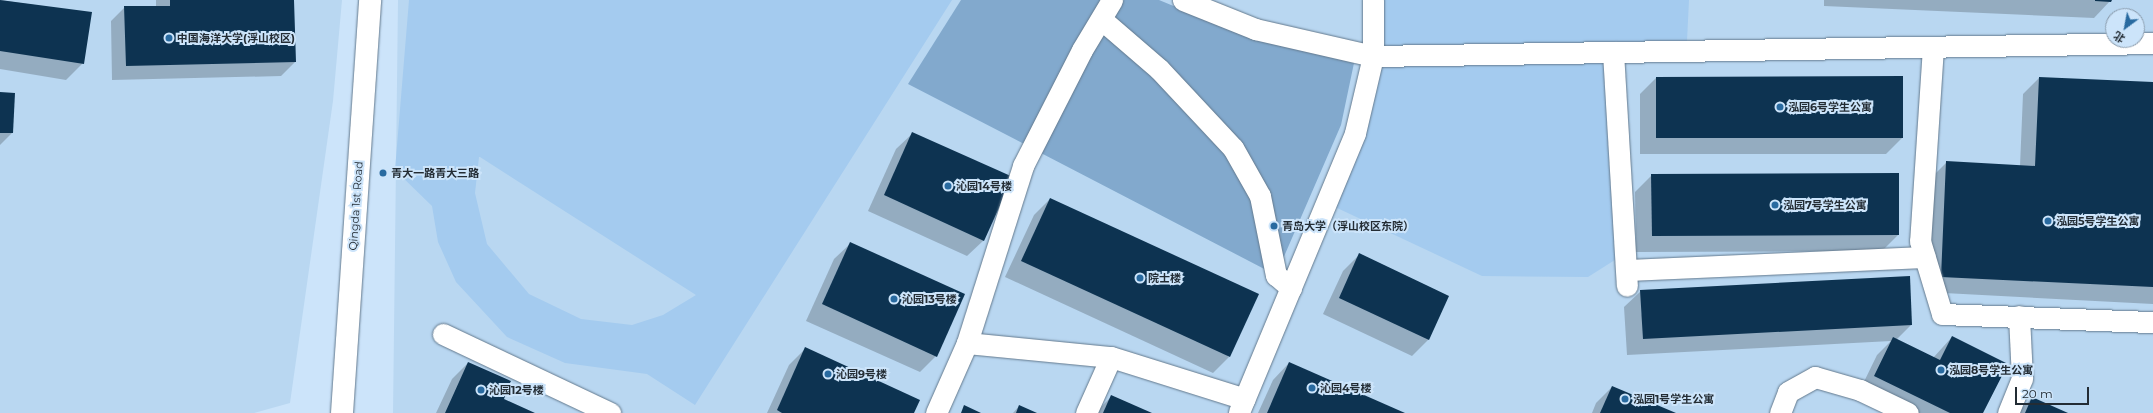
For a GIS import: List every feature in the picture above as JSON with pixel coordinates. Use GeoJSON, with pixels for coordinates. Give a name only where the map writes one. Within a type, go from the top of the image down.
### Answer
{"type":"FeatureCollection","features":[{"type":"Feature","properties":{"kind":"street","name":"Qingda 1st Road"},"geometry":{"type":"LineString","coordinates":[[342,413],[370,0]]}},
{"type":"Feature","properties":{"kind":"street"},"geometry":{"type":"LineString","coordinates":[[936,413],[966,343],[1023,166],[1082,50],[1112,0]]}},
{"type":"Feature","properties":{"kind":"street"},"geometry":{"type":"LineString","coordinates":[[1184,0],[1255,29],[1373,56],[2153,43]]}},
{"type":"Feature","properties":{"kind":"street"},"geometry":{"type":"LineString","coordinates":[[966,343],[1111,357],[1242,406],[1355,133],[1373,56],[1373,0]]}},
{"type":"Feature","properties":{"kind":"street"},"geometry":{"type":"LineString","coordinates":[[1101,19],[1159,69],[1234,148],[1260,196],[1276,275],[1291,288]]}},
{"type":"Feature","properties":{"kind":"street"},"geometry":{"type":"LineString","coordinates":[[1933,47],[1920,241],[1942,314],[2153,322]]}},
{"type":"Feature","properties":{"kind":"street"},"geometry":{"type":"LineString","coordinates":[[1613,52],[1627,278],[1924,257]]}},
{"type":"Feature","properties":{"kind":"street"},"geometry":{"type":"LineString","coordinates":[[2008,413],[2022,378],[2019,316]]}},
{"type":"Feature","properties":{"kind":"street"},"geometry":{"type":"LineString","coordinates":[[443,334],[610,413]]}},
{"type":"Feature","properties":{"kind":"street"},"geometry":{"type":"LineString","coordinates":[[1086,413],[1111,357]]}},
{"type":"Feature","properties":{"kind":"street"},"geometry":{"type":"LineString","coordinates":[[1780,413],[1788,392],[1815,377],[1860,390],[1908,413]]}},
{"type":"Feature","properties":{"kind":"shaded area"},"geometry":{"type":"Polygon","coordinates":[[[0,0],[342,0],[333,101],[290,403],[254,413],[0,413],[0,0]]]}},
{"type":"Feature","properties":{"kind":"shaded area","name":"青岛大学（浮山校区东院）"},"geometry":{"type":"Polygon","coordinates":[[[398,0],[2153,0],[2153,413],[393,413],[398,0]]]}},
{"type":"Feature","properties":{"kind":"shaded area"},"geometry":{"type":"Polygon","coordinates":[[[409,0],[952,0],[695,405],[647,374],[565,363],[507,337],[456,282],[438,242],[432,206],[395,170],[409,0]],[[480,157],[475,193],[487,244],[529,294],[581,319],[632,325],[663,315],[696,295],[480,157]]]}},
{"type":"Feature","properties":{"kind":"shaded area"},"geometry":{"type":"Polygon","coordinates":[[[961,0],[1103,0],[1026,145],[908,84],[961,0]]]}},
{"type":"Feature","properties":{"kind":"shaded area"},"geometry":{"type":"Polygon","coordinates":[[[1124,0],[1159,0],[1251,38],[1354,63],[1341,125],[1276,275],[1039,152],[1089,54],[1124,0]]]}},
{"type":"Feature","properties":{"kind":"shaded area"},"geometry":{"type":"Polygon","coordinates":[[[1379,0],[1689,0],[1687,41],[1380,48],[1379,0]]]}},
{"type":"Feature","properties":{"kind":"shaded area"},"geometry":{"type":"Polygon","coordinates":[[[1604,61],[1618,258],[1588,277],[1482,276],[1335,207],[1379,66],[1604,61]]]}},
{"type":"Feature","properties":{"kind":"building"},"geometry":{"type":"Polygon","coordinates":[[[0,0],[92,12],[84,64],[0,51],[0,0]]]}},
{"type":"Feature","properties":{"kind":"building"},"geometry":{"type":"Polygon","coordinates":[[[170,0],[294,0],[296,62],[126,66],[124,6],[170,6],[170,0]]]}},
{"type":"Feature","properties":{"kind":"building"},"geometry":{"type":"Polygon","coordinates":[[[2095,0],[2112,0],[2111,2],[2095,0]]]}},
{"type":"Feature","properties":{"kind":"building","name":"泓园6号学生公寓"},"geometry":{"type":"Polygon","coordinates":[[[1903,76],[1903,138],[1656,138],[1656,77],[1903,76]]]}},
{"type":"Feature","properties":{"kind":"building","name":"泓园5号学生公寓"},"geometry":{"type":"Polygon","coordinates":[[[2039,77],[2153,82],[2153,287],[1941,277],[1946,161],[2035,166],[2039,77]]]}},
{"type":"Feature","properties":{"kind":"building"},"geometry":{"type":"Polygon","coordinates":[[[0,92],[15,93],[13,133],[0,133],[0,92]]]}},
{"type":"Feature","properties":{"kind":"building","name":"沁园14号楼"},"geometry":{"type":"Polygon","coordinates":[[[912,132],[1013,177],[984,241],[884,195],[912,132]]]}},
{"type":"Feature","properties":{"kind":"building","name":"泓园7号学生公寓"},"geometry":{"type":"Polygon","coordinates":[[[1899,173],[1899,235],[1652,236],[1651,174],[1899,173]]]}},
{"type":"Feature","properties":{"kind":"building","name":"院士楼"},"geometry":{"type":"Polygon","coordinates":[[[1050,198],[1259,294],[1230,357],[1021,261],[1050,198]]]}},
{"type":"Feature","properties":{"kind":"building","name":"沁园13号楼"},"geometry":{"type":"Polygon","coordinates":[[[850,242],[965,294],[937,357],[822,304],[850,242]]]}},
{"type":"Feature","properties":{"kind":"building"},"geometry":{"type":"Polygon","coordinates":[[[1359,253],[1449,296],[1429,340],[1339,298],[1359,253]]]}},
{"type":"Feature","properties":{"kind":"building"},"geometry":{"type":"Polygon","coordinates":[[[1910,276],[1912,325],[1643,339],[1640,290],[1910,276]]]}},
{"type":"Feature","properties":{"kind":"building","name":"泓园8号学生公寓"},"geometry":{"type":"Polygon","coordinates":[[[1952,336],[2008,364],[1983,413],[1950,413],[1874,376],[1893,337],[1940,360],[1952,336]]]}},
{"type":"Feature","properties":{"kind":"building","name":"沁园9号楼"},"geometry":{"type":"Polygon","coordinates":[[[805,347],[920,400],[914,413],[782,413],[777,410],[805,347]]]}},
{"type":"Feature","properties":{"kind":"building","name":"沁园12号楼"},"geometry":{"type":"Polygon","coordinates":[[[468,362],[511,381],[504,399],[535,413],[445,413],[468,362]]]}},
{"type":"Feature","properties":{"kind":"building","name":"沁园4号楼"},"geometry":{"type":"Polygon","coordinates":[[[1289,362],[1405,413],[1267,413],[1289,362]]]}},
{"type":"Feature","properties":{"kind":"building","name":"泓园1号学生公寓"},"geometry":{"type":"Polygon","coordinates":[[[1612,386],[1676,413],[1600,413],[1612,386]]]}},
{"type":"Feature","properties":{"kind":"building"},"geometry":{"type":"Polygon","coordinates":[[[1111,395],[1152,413],[1103,413],[1111,395]]]}},
{"type":"Feature","properties":{"kind":"building"},"geometry":{"type":"Polygon","coordinates":[[[2032,397],[2068,413],[2025,413],[2032,397]]]}},
{"type":"Feature","properties":{"kind":"building"},"geometry":{"type":"Polygon","coordinates":[[[964,405],[981,413],[961,413],[964,405]]]}},
{"type":"Feature","properties":{"kind":"building"},"geometry":{"type":"Polygon","coordinates":[[[1019,405],[1037,413],[1016,413],[1019,405]]]}},
{"type":"Feature","properties":{"kind":"place","name":"中国海洋大学(浮山校区)"},"geometry":{"type":"Point","coordinates":[169,38]}},
{"type":"Feature","properties":{"kind":"place","name":"泓园6号学生公寓"},"geometry":{"type":"Point","coordinates":[1780,107]}},
{"type":"Feature","properties":{"kind":"place","name":"青大一路青大三路"},"geometry":{"type":"Point","coordinates":[383,173]}},
{"type":"Feature","properties":{"kind":"place","name":"沁园14号楼"},"geometry":{"type":"Point","coordinates":[948,186]}},
{"type":"Feature","properties":{"kind":"place","name":"泓园7号学生公寓"},"geometry":{"type":"Point","coordinates":[1775,205]}},
{"type":"Feature","properties":{"kind":"place","name":"泓园5号学生公寓"},"geometry":{"type":"Point","coordinates":[2048,221]}},
{"type":"Feature","properties":{"kind":"place","name":"青岛大学（浮山校区东院）"},"geometry":{"type":"Point","coordinates":[1274,226]}},
{"type":"Feature","properties":{"kind":"place","name":"院士楼"},"geometry":{"type":"Point","coordinates":[1140,278]}},
{"type":"Feature","properties":{"kind":"place","name":"沁园13号楼"},"geometry":{"type":"Point","coordinates":[894,299]}},
{"type":"Feature","properties":{"kind":"place","name":"泓园8号学生公寓"},"geometry":{"type":"Point","coordinates":[1941,370]}},
{"type":"Feature","properties":{"kind":"place","name":"沁园9号楼"},"geometry":{"type":"Point","coordinates":[828,374]}},
{"type":"Feature","properties":{"kind":"place","name":"沁园4号楼"},"geometry":{"type":"Point","coordinates":[1312,388]}},
{"type":"Feature","properties":{"kind":"place","name":"沁园12号楼"},"geometry":{"type":"Point","coordinates":[481,390]}},
{"type":"Feature","properties":{"kind":"place","name":"泓园1号学生公寓"},"geometry":{"type":"Point","coordinates":[1625,399]}}]}
